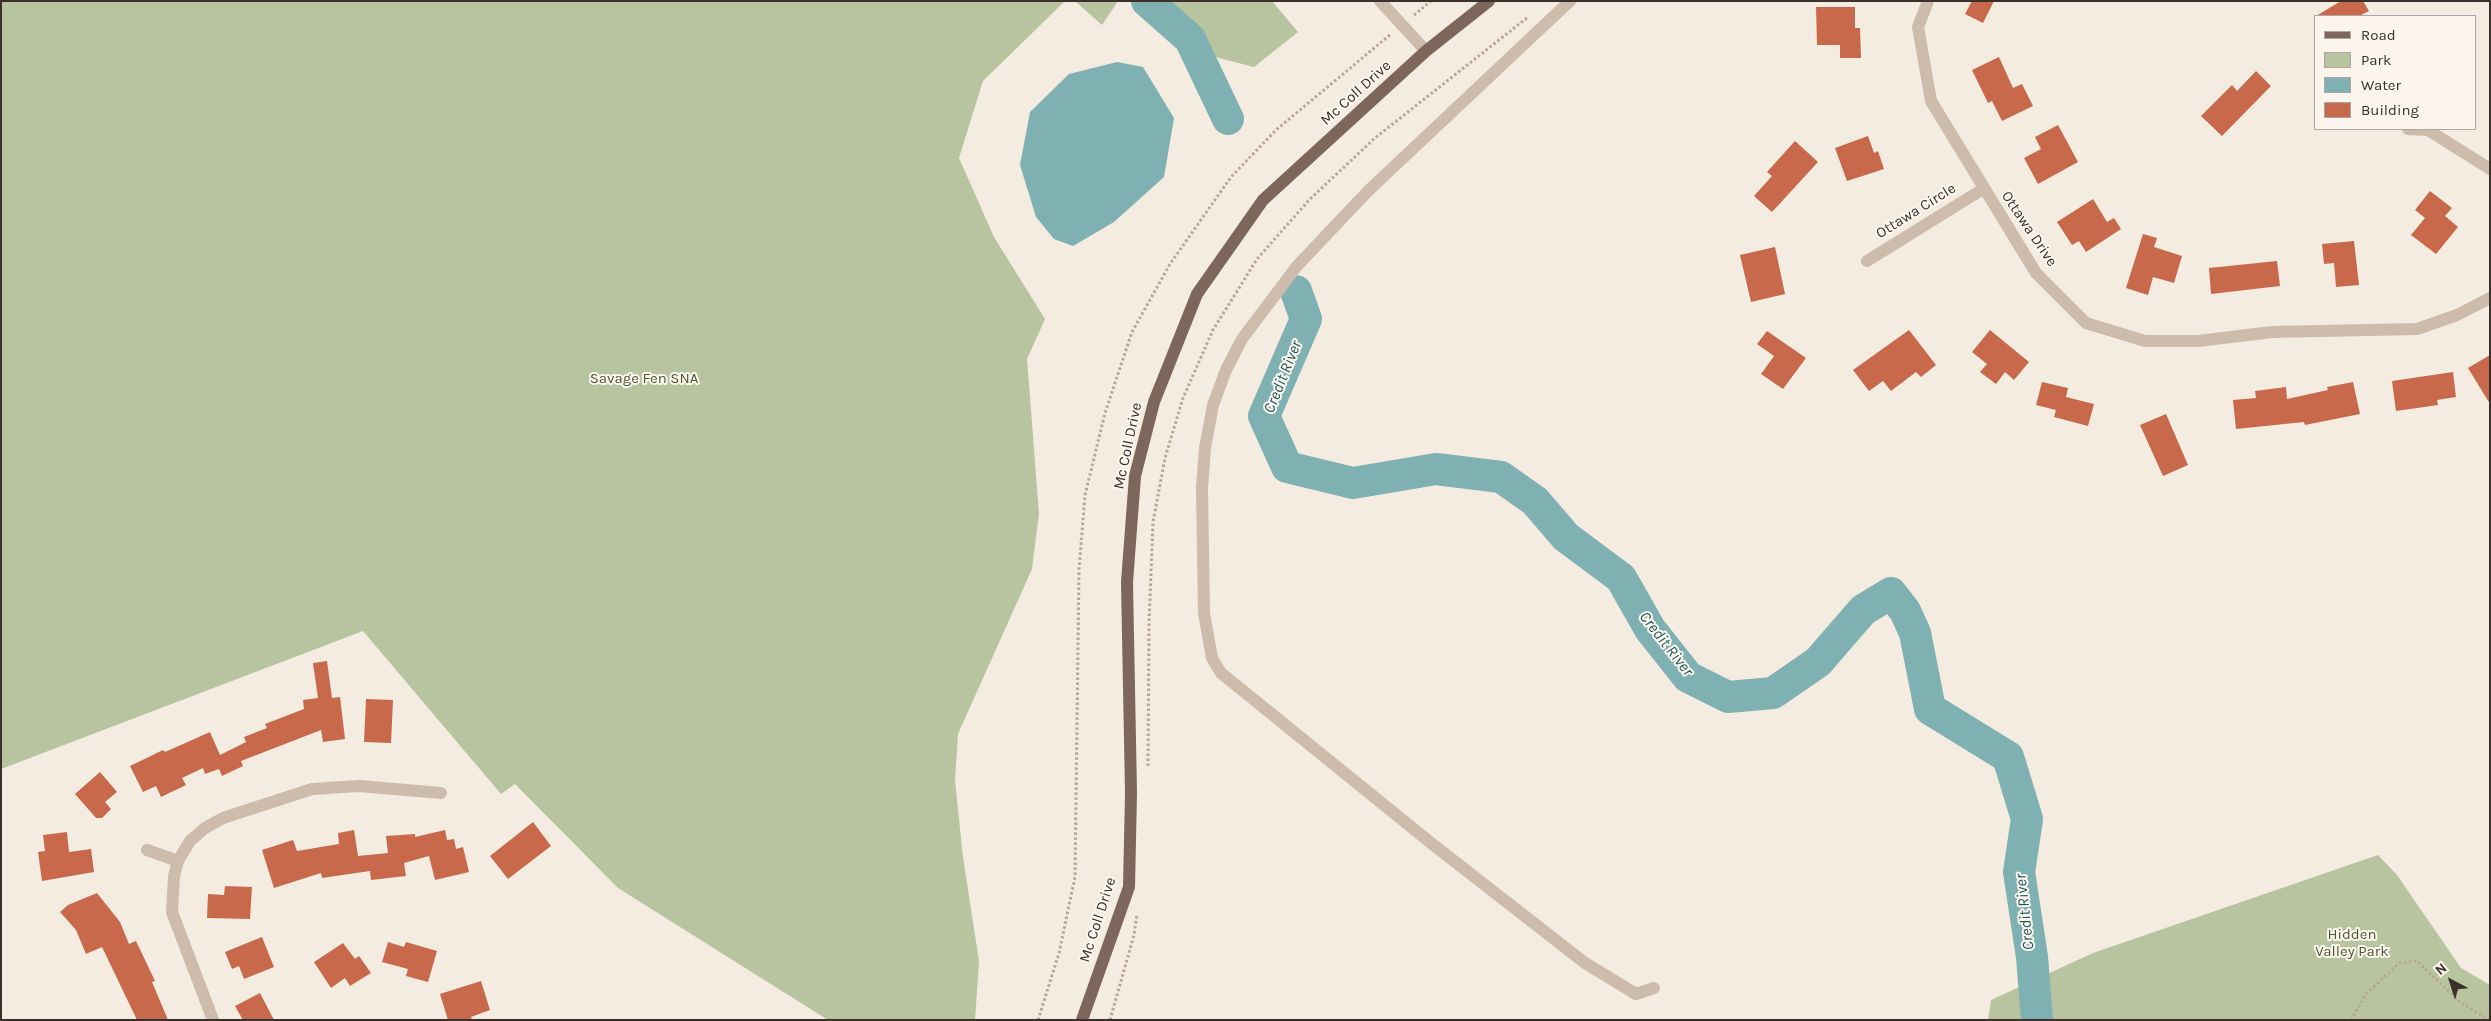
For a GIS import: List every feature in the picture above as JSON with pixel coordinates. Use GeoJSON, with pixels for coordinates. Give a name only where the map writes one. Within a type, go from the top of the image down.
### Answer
{"type":"FeatureCollection","features":[{"type":"Feature","properties":{"kind":"main road","name":"Mc Coll Drive"},"geometry":{"type":"LineString","coordinates":[[1082,1020],[1129,887],[1131,793],[1127,582],[1135,476],[1154,402],[1197,294],[1263,200],[1426,52],[1489,1]]}},
{"type":"Feature","properties":{"kind":"street"},"geometry":{"type":"LineString","coordinates":[[1380,1],[1426,52]]}},
{"type":"Feature","properties":{"kind":"street"},"geometry":{"type":"LineString","coordinates":[[1570,1],[1368,191],[1297,266],[1242,338],[1226,370],[1213,404],[1205,448],[1202,488],[1204,613],[1212,658],[1222,673],[1431,843],[1585,963],[1636,994],[1654,988]]}},
{"type":"Feature","properties":{"kind":"street","name":"Ottawa Drive"},"geometry":{"type":"LineString","coordinates":[[1928,1],[1918,27],[1931,101],[1983,189],[2036,272],[2086,323],[2145,341],[2198,341],[2272,332],[2417,329],[2457,315],[2490,298]]}},
{"type":"Feature","properties":{"kind":"street"},"geometry":{"type":"LineString","coordinates":[[2428,130],[2490,169]]}},
{"type":"Feature","properties":{"kind":"street","name":"Ottawa Circle"},"geometry":{"type":"LineString","coordinates":[[1867,261],[1983,189]]}},
{"type":"Feature","properties":{"kind":"street"},"geometry":{"type":"LineString","coordinates":[[213,1020],[172,912],[171,896],[178,861],[190,841],[205,828],[222,818],[312,789],[359,786],[440,793]]}},
{"type":"Feature","properties":{"kind":"street"},"geometry":{"type":"LineString","coordinates":[[147,850],[178,861]]}},
{"type":"Feature","properties":{"kind":"path"},"geometry":{"type":"LineString","coordinates":[[1038,1020],[1059,953],[1075,877],[1079,570],[1085,495],[1105,413],[1132,332],[1170,264],[1231,177],[1276,130],[1431,1]]}},
{"type":"Feature","properties":{"kind":"path"},"geometry":{"type":"LineString","coordinates":[[1148,768],[1149,624],[1153,522],[1165,458],[1183,398],[1213,330],[1257,259],[1310,199],[1375,138],[1534,13]]}},
{"type":"Feature","properties":{"kind":"path"},"geometry":{"type":"LineString","coordinates":[[1110,1020],[1134,935],[1138,908]]}},
{"type":"Feature","properties":{"kind":"path"},"geometry":{"type":"LineString","coordinates":[[2351,1020],[2367,993],[2399,963],[2416,962],[2460,1002],[2489,1020]]}},
{"type":"Feature","properties":{"kind":"green space","name":"Savage Fen SNA"},"geometry":{"type":"Polygon","coordinates":[[[1,1],[1065,1],[983,81],[959,158],[994,237],[1045,319],[1027,359],[1039,514],[1032,569],[958,734],[955,781],[963,857],[979,961],[975,1020],[828,1020],[618,888],[515,784],[501,794],[363,631],[1,769],[1,1]]]}},
{"type":"Feature","properties":{"kind":"green space"},"geometry":{"type":"Polygon","coordinates":[[[1075,1],[1118,1],[1102,25],[1075,1]]]}},
{"type":"Feature","properties":{"kind":"green space"},"geometry":{"type":"Polygon","coordinates":[[[1138,1],[1272,1],[1298,32],[1254,67],[1180,48],[1176,20],[1138,1]]]}},
{"type":"Feature","properties":{"kind":"green space","name":"Hidden Valley Park"},"geometry":{"type":"Polygon","coordinates":[[[2378,855],[2397,875],[2461,968],[2490,985],[2490,1020],[1988,1020],[1991,1000],[2093,953],[2378,855]]]}},
{"type":"Feature","properties":{"kind":"water"},"geometry":{"type":"Polygon","coordinates":[[[1117,62],[1143,67],[1174,118],[1164,177],[1114,222],[1073,246],[1054,239],[1036,217],[1020,165],[1030,112],[1069,74],[1117,62]]]}},
{"type":"Feature","properties":{"kind":"building"},"geometry":{"type":"Polygon","coordinates":[[[1972,1],[1994,1],[1983,23],[1965,14],[1972,1]]]}},
{"type":"Feature","properties":{"kind":"building"},"geometry":{"type":"Polygon","coordinates":[[[2341,1],[2363,1],[2369,11],[2361,15],[2318,15],[2341,1]]]}},
{"type":"Feature","properties":{"kind":"building"},"geometry":{"type":"Polygon","coordinates":[[[1816,7],[1855,7],[1855,28],[1860,28],[1861,58],[1840,58],[1840,45],[1817,45],[1816,7]]]}},
{"type":"Feature","properties":{"kind":"building"},"geometry":{"type":"Polygon","coordinates":[[[1999,57],[2013,88],[2022,84],[2033,106],[2002,121],[1992,101],[1988,103],[1972,70],[1999,57]]]}},
{"type":"Feature","properties":{"kind":"building"},"geometry":{"type":"Polygon","coordinates":[[[2256,71],[2271,86],[2222,136],[2201,116],[2232,85],[2237,91],[2256,71]]]}},
{"type":"Feature","properties":{"kind":"building"},"geometry":{"type":"Polygon","coordinates":[[[2058,125],[2078,162],[2038,184],[2024,158],[2041,149],[2035,137],[2058,125]]]}},
{"type":"Feature","properties":{"kind":"building"},"geometry":{"type":"Polygon","coordinates":[[[1868,136],[1874,153],[1878,151],[1884,169],[1847,181],[1835,148],[1868,136]]]}},
{"type":"Feature","properties":{"kind":"building"},"geometry":{"type":"Polygon","coordinates":[[[1795,141],[1818,162],[1772,212],[1754,196],[1772,176],[1767,172],[1795,141]]]}},
{"type":"Feature","properties":{"kind":"building"},"geometry":{"type":"Polygon","coordinates":[[[2430,191],[2452,208],[2445,216],[2458,227],[2436,254],[2411,235],[2425,218],[2415,210],[2430,191]]]}},
{"type":"Feature","properties":{"kind":"building"},"geometry":{"type":"Polygon","coordinates":[[[2093,199],[2107,222],[2114,218],[2121,229],[2086,252],[2079,241],[2072,245],[2057,222],[2093,199]]]}},
{"type":"Feature","properties":{"kind":"building"},"geometry":{"type":"Polygon","coordinates":[[[2143,234],[2157,238],[2154,247],[2182,256],[2174,283],[2153,277],[2148,295],[2126,288],[2143,234]]]}},
{"type":"Feature","properties":{"kind":"building"},"geometry":{"type":"Polygon","coordinates":[[[2354,241],[2359,285],[2336,287],[2334,263],[2324,264],[2322,244],[2354,241]]]}},
{"type":"Feature","properties":{"kind":"building"},"geometry":{"type":"Polygon","coordinates":[[[1775,247],[1785,294],[1751,302],[1740,255],[1775,247]]]}},
{"type":"Feature","properties":{"kind":"building"},"geometry":{"type":"Polygon","coordinates":[[[2277,261],[2280,286],[2211,294],[2209,268],[2277,261]]]}},
{"type":"Feature","properties":{"kind":"building"},"geometry":{"type":"Polygon","coordinates":[[[1909,330],[1936,365],[1921,377],[1916,372],[1891,391],[1883,381],[1869,391],[1853,370],[1909,330]]]}},
{"type":"Feature","properties":{"kind":"building"},"geometry":{"type":"Polygon","coordinates":[[[1990,330],[2029,362],[2014,380],[2005,372],[1996,384],[1980,372],[1987,364],[1972,352],[1990,330]]]}},
{"type":"Feature","properties":{"kind":"building"},"geometry":{"type":"Polygon","coordinates":[[[1767,331],[1806,358],[1783,389],[1761,374],[1774,356],[1757,344],[1767,331]]]}},
{"type":"Feature","properties":{"kind":"building"},"geometry":{"type":"Polygon","coordinates":[[[2490,355],[2490,404],[2468,368],[2490,355]]]}},
{"type":"Feature","properties":{"kind":"building"},"geometry":{"type":"Polygon","coordinates":[[[2453,372],[2456,397],[2437,400],[2438,405],[2396,411],[2392,381],[2453,372]]]}},
{"type":"Feature","properties":{"kind":"building"},"geometry":{"type":"Polygon","coordinates":[[[2042,382],[2068,388],[2066,397],[2094,404],[2088,426],[2054,417],[2056,410],[2036,405],[2042,382]]]}},
{"type":"Feature","properties":{"kind":"building"},"geometry":{"type":"Polygon","coordinates":[[[2353,382],[2360,414],[2305,425],[2304,422],[2236,429],[2233,400],[2256,398],[2255,391],[2286,387],[2287,399],[2328,390],[2327,387],[2353,382]]]}},
{"type":"Feature","properties":{"kind":"building"},"geometry":{"type":"Polygon","coordinates":[[[2166,414],[2188,465],[2163,476],[2140,425],[2166,414]]]}},
{"type":"Feature","properties":{"kind":"building"},"geometry":{"type":"Polygon","coordinates":[[[327,661],[332,698],[340,697],[345,739],[323,742],[321,730],[241,761],[243,766],[222,776],[219,769],[205,774],[203,768],[182,778],[186,785],[161,797],[156,786],[143,792],[130,766],[163,750],[165,752],[210,732],[220,755],[246,742],[244,737],[267,728],[265,724],[304,709],[303,700],[318,698],[313,663],[327,661]]]}},
{"type":"Feature","properties":{"kind":"building"},"geometry":{"type":"Polygon","coordinates":[[[366,699],[393,700],[391,743],[364,742],[366,699]]]}},
{"type":"Feature","properties":{"kind":"building"},"geometry":{"type":"Polygon","coordinates":[[[100,772],[117,792],[105,802],[111,809],[102,818],[96,818],[75,794],[100,772]]]}},
{"type":"Feature","properties":{"kind":"building"},"geometry":{"type":"Polygon","coordinates":[[[533,822],[551,846],[508,879],[490,856],[533,822]]]}},
{"type":"Feature","properties":{"kind":"building"},"geometry":{"type":"Polygon","coordinates":[[[354,830],[358,856],[388,853],[386,836],[415,834],[415,837],[445,830],[447,840],[454,839],[456,849],[463,847],[469,872],[435,880],[429,856],[404,863],[406,876],[371,880],[370,871],[322,878],[321,873],[274,888],[262,850],[293,840],[297,851],[339,844],[338,833],[354,830]]]}},
{"type":"Feature","properties":{"kind":"building"},"geometry":{"type":"Polygon","coordinates":[[[67,832],[69,852],[91,849],[94,872],[42,881],[38,852],[45,851],[43,835],[67,832]]]}},
{"type":"Feature","properties":{"kind":"building"},"geometry":{"type":"Polygon","coordinates":[[[225,886],[252,887],[250,919],[207,918],[208,894],[224,895],[225,886]]]}},
{"type":"Feature","properties":{"kind":"building"},"geometry":{"type":"Polygon","coordinates":[[[97,893],[120,922],[129,944],[136,941],[155,981],[152,982],[168,1020],[137,1020],[102,947],[86,954],[76,930],[60,912],[68,905],[97,893]]]}},
{"type":"Feature","properties":{"kind":"building"},"geometry":{"type":"Polygon","coordinates":[[[262,937],[274,967],[244,979],[239,966],[232,969],[225,952],[262,937]]]}},
{"type":"Feature","properties":{"kind":"building"},"geometry":{"type":"Polygon","coordinates":[[[388,942],[404,947],[406,942],[437,951],[428,982],[406,976],[408,969],[382,962],[388,942]]]}},
{"type":"Feature","properties":{"kind":"building"},"geometry":{"type":"Polygon","coordinates":[[[343,943],[355,959],[359,956],[371,973],[350,986],[345,978],[331,988],[314,962],[343,943]]]}},
{"type":"Feature","properties":{"kind":"building"},"geometry":{"type":"Polygon","coordinates":[[[481,981],[490,1010],[471,1017],[472,1020],[448,1020],[440,994],[481,981]]]}},
{"type":"Feature","properties":{"kind":"building"},"geometry":{"type":"Polygon","coordinates":[[[260,993],[274,1020],[243,1020],[235,1006],[260,993]]]}},
{"type":"Feature","properties":{"kind":"waterway","name":"Credit River"},"geometry":{"type":"LineString","coordinates":[[1147,1],[1190,39],[1228,119]]}},
{"type":"Feature","properties":{"kind":"waterway","name":"Credit River"},"geometry":{"type":"LineString","coordinates":[[1296,291],[1306,319],[1264,416],[1287,467],[1353,483],[1436,469],[1501,477],[1535,501],[1566,537],[1621,578],[1650,629],[1688,677],[1728,697],[1773,693],[1818,662],[1863,610],[1891,593],[1905,611],[1915,633],[1930,709],[2008,757],[2027,819],[2019,872],[2032,957],[2037,1020]]}}]}
